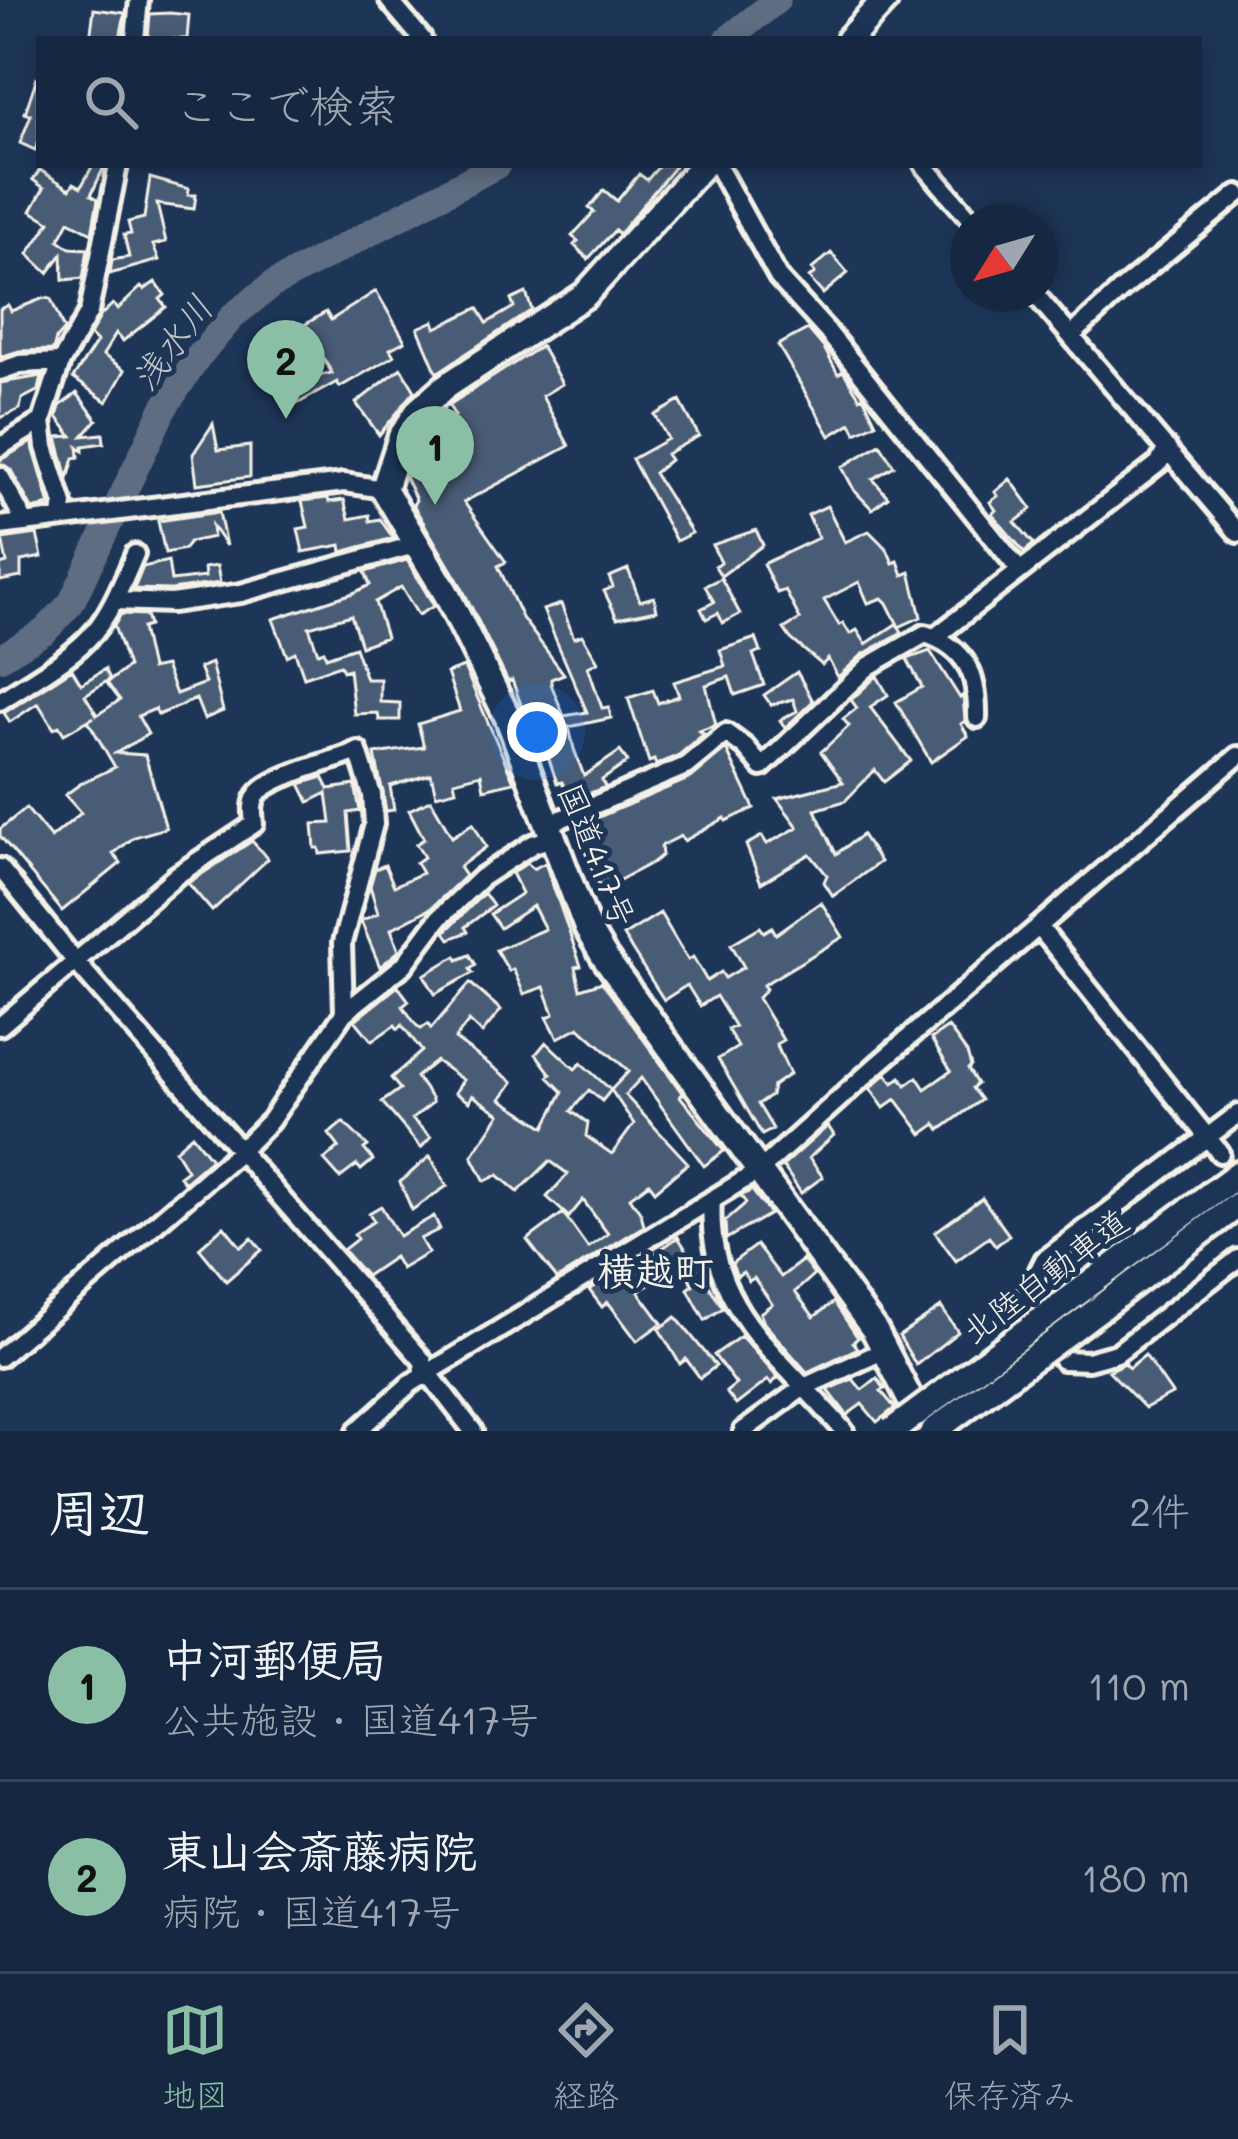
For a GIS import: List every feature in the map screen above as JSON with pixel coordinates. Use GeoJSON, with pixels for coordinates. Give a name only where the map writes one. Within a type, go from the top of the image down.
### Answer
{"type":"FeatureCollection","features":[{"type":"Feature","properties":{"kind":"highway"},"geometry":{"type":"LineString","coordinates":[[852,36],[885,0]]}},
{"type":"Feature","properties":{"kind":"highway"},"geometry":{"type":"LineString","coordinates":[[384,489],[401,437],[419,410],[445,387],[584,295],[701,168]]}},
{"type":"Feature","properties":{"kind":"highway","name":"国道417号"},"geometry":{"type":"LineString","coordinates":[[384,489],[418,544],[508,718],[587,928],[885,1350],[930,1431]]}},
{"type":"Feature","properties":{"kind":"highway","name":"北陸自動車道"},"geometry":{"type":"LineString","coordinates":[[930,1431],[1238,1174]]}},
{"type":"Feature","properties":{"kind":"highway","name":"北陸自動車道"},"geometry":{"type":"LineString","coordinates":[[892,1431],[1238,1205]]}},
{"type":"Feature","properties":{"kind":"street"},"geometry":{"type":"LineString","coordinates":[[135,36],[139,0]]}},
{"type":"Feature","properties":{"kind":"street"},"geometry":{"type":"LineString","coordinates":[[389,0],[419,36]]}},
{"type":"Feature","properties":{"kind":"street"},"geometry":{"type":"LineString","coordinates":[[64,515],[45,447],[43,421],[61,362],[89,312],[117,168]]}},
{"type":"Feature","properties":{"kind":"street"},"geometry":{"type":"LineString","coordinates":[[719,168],[778,277],[1020,571]]}},
{"type":"Feature","properties":{"kind":"street"},"geometry":{"type":"LineString","coordinates":[[928,168],[958,204]]}},
{"type":"Feature","properties":{"kind":"street"},"geometry":{"type":"LineString","coordinates":[[1071,336],[1238,194]]}},
{"type":"Feature","properties":{"kind":"street"},"geometry":{"type":"LineString","coordinates":[[1050,312],[1238,533]]}},
{"type":"Feature","properties":{"kind":"street"},"geometry":{"type":"LineString","coordinates":[[0,371],[20,364],[61,362]]}},
{"type":"Feature","properties":{"kind":"street"},"geometry":{"type":"LineString","coordinates":[[0,447],[43,421]]}},
{"type":"Feature","properties":{"kind":"street"},"geometry":{"type":"LineString","coordinates":[[934,637],[1159,463],[1167,448]]}},
{"type":"Feature","properties":{"kind":"street"},"geometry":{"type":"LineString","coordinates":[[0,476],[25,522]]}},
{"type":"Feature","properties":{"kind":"street"},"geometry":{"type":"LineString","coordinates":[[0,526],[344,483],[384,489]]}},
{"type":"Feature","properties":{"kind":"street"},"geometry":{"type":"LineString","coordinates":[[115,601],[172,603],[241,593],[418,544]]}},
{"type":"Feature","properties":{"kind":"street"},"geometry":{"type":"LineString","coordinates":[[0,700],[95,631],[115,601],[135,554]]}},
{"type":"Feature","properties":{"kind":"street"},"geometry":{"type":"LineString","coordinates":[[0,1357],[240,1150],[270,1121],[344,1013],[404,965],[440,917],[482,878],[550,832],[686,766],[726,733],[762,767],[869,666],[925,634],[949,641],[978,682],[977,718]]}},
{"type":"Feature","properties":{"kind":"street"},"geometry":{"type":"LineString","coordinates":[[0,1026],[177,875],[254,824],[259,791],[280,778],[358,751],[372,795],[374,824],[342,943],[344,1013]]}},
{"type":"Feature","properties":{"kind":"street"},"geometry":{"type":"LineString","coordinates":[[357,1431],[424,1376],[760,1170],[1238,756]]}},
{"type":"Feature","properties":{"kind":"street"},"geometry":{"type":"LineString","coordinates":[[0,868],[76,962],[423,1360],[424,1376]]}},
{"type":"Feature","properties":{"kind":"street"},"geometry":{"type":"LineString","coordinates":[[1040,928],[1220,1153]]}},
{"type":"Feature","properties":{"kind":"street"},"geometry":{"type":"LineString","coordinates":[[1238,1114],[1044,1260],[1022,1306],[1063,1360],[1088,1360],[1117,1353],[1238,1259]]}},
{"type":"Feature","properties":{"kind":"street"},"geometry":{"type":"LineString","coordinates":[[712,1199],[709,1236],[733,1303],[756,1338],[844,1431]]}},
{"type":"Feature","properties":{"kind":"street"},"geometry":{"type":"LineString","coordinates":[[743,1431],[804,1387],[885,1350]]}},
{"type":"Feature","properties":{"kind":"street"},"geometry":{"type":"LineString","coordinates":[[424,1376],[433,1379],[473,1431]]}},
{"type":"Feature","properties":{"kind":"building"},"geometry":{"type":"Polygon","coordinates":[[[94,9],[125,13],[121,36],[90,36],[94,9]]]}},
{"type":"Feature","properties":{"kind":"building"},"geometry":{"type":"Polygon","coordinates":[[[150,14],[189,15],[187,36],[148,36],[150,14]]]}},
{"type":"Feature","properties":{"kind":"building"},"geometry":{"type":"Polygon","coordinates":[[[36,80],[35,150],[20,143],[31,115],[25,113],[36,80]]]}},
{"type":"Feature","properties":{"kind":"building"},"geometry":{"type":"Polygon","coordinates":[[[91,168],[104,168],[91,195],[98,199],[92,233],[69,221],[59,240],[70,248],[88,249],[83,278],[63,280],[62,254],[48,273],[28,254],[50,222],[31,211],[44,188],[33,180],[40,170],[70,189],[74,183],[81,187],[91,168]]]}},
{"type":"Feature","properties":{"kind":"building"},"geometry":{"type":"Polygon","coordinates":[[[657,168],[674,168],[619,234],[615,230],[588,259],[572,236],[594,212],[589,208],[604,190],[617,201],[639,174],[647,180],[657,168]]]}},
{"type":"Feature","properties":{"kind":"building"},"geometry":{"type":"Polygon","coordinates":[[[150,178],[189,189],[188,195],[196,195],[194,209],[157,204],[166,242],[153,245],[159,260],[110,274],[112,260],[129,257],[124,235],[131,234],[128,222],[144,218],[150,178]]]}},
{"type":"Feature","properties":{"kind":"building"},"geometry":{"type":"Polygon","coordinates":[[[831,253],[848,273],[823,294],[809,278],[815,273],[812,269],[831,253]]]}},
{"type":"Feature","properties":{"kind":"building"},"geometry":{"type":"Polygon","coordinates":[[[155,282],[165,295],[160,299],[166,307],[123,341],[116,333],[103,355],[125,370],[107,402],[73,378],[97,342],[90,335],[113,304],[118,309],[141,287],[144,290],[155,282]]]}},
{"type":"Feature","properties":{"kind":"building"},"geometry":{"type":"Polygon","coordinates":[[[376,291],[405,341],[390,349],[394,356],[340,387],[337,382],[295,405],[288,392],[298,386],[295,379],[332,373],[304,325],[326,312],[331,320],[376,291]]]}},
{"type":"Feature","properties":{"kind":"building"},"geometry":{"type":"Polygon","coordinates":[[[526,293],[532,310],[437,373],[418,328],[434,321],[436,328],[478,308],[487,323],[514,307],[511,300],[526,293]]]}},
{"type":"Feature","properties":{"kind":"building"},"geometry":{"type":"Polygon","coordinates":[[[51,299],[64,330],[53,350],[0,357],[0,309],[8,305],[11,311],[51,299]]]}},
{"type":"Feature","properties":{"kind":"building"},"geometry":{"type":"Polygon","coordinates":[[[808,329],[838,374],[843,371],[863,396],[876,423],[856,433],[851,423],[830,436],[778,345],[808,329]]]}},
{"type":"Feature","properties":{"kind":"building"},"geometry":{"type":"Polygon","coordinates":[[[541,346],[562,384],[542,396],[569,446],[464,502],[506,562],[498,566],[522,618],[564,674],[551,679],[551,684],[564,716],[587,712],[543,610],[561,604],[574,638],[582,635],[598,662],[588,667],[602,708],[609,707],[611,718],[569,727],[574,749],[584,776],[620,751],[628,762],[602,780],[605,787],[581,797],[578,789],[567,793],[562,782],[557,783],[541,735],[533,737],[512,680],[508,682],[461,586],[413,505],[416,500],[405,477],[443,456],[431,432],[455,416],[452,403],[541,346]]]}},
{"type":"Feature","properties":{"kind":"building"},"geometry":{"type":"Polygon","coordinates":[[[401,368],[415,391],[379,435],[356,403],[401,368]]]}},
{"type":"Feature","properties":{"kind":"building"},"geometry":{"type":"Polygon","coordinates":[[[42,376],[39,390],[22,399],[20,409],[0,418],[0,383],[42,376]]]}},
{"type":"Feature","properties":{"kind":"building"},"geometry":{"type":"Polygon","coordinates":[[[77,393],[97,420],[83,436],[103,434],[104,443],[83,446],[83,451],[78,447],[79,457],[74,458],[68,479],[57,437],[72,436],[57,417],[60,406],[77,393]]]}},
{"type":"Feature","properties":{"kind":"building"},"geometry":{"type":"Polygon","coordinates":[[[680,401],[699,436],[666,454],[670,460],[654,473],[692,533],[676,541],[632,459],[668,439],[655,415],[680,401]]]}},
{"type":"Feature","properties":{"kind":"building"},"geometry":{"type":"Polygon","coordinates":[[[213,424],[218,450],[250,446],[250,477],[197,484],[193,454],[213,424]]]}},
{"type":"Feature","properties":{"kind":"building"},"geometry":{"type":"Polygon","coordinates":[[[32,442],[50,505],[32,509],[11,470],[0,460],[32,442]]]}},
{"type":"Feature","properties":{"kind":"building"},"geometry":{"type":"Polygon","coordinates":[[[880,444],[894,466],[873,479],[888,497],[872,509],[854,490],[842,467],[880,444]]]}},
{"type":"Feature","properties":{"kind":"building"},"geometry":{"type":"Polygon","coordinates":[[[1010,479],[1032,509],[1015,522],[1034,544],[1024,552],[992,514],[996,510],[990,502],[998,496],[995,492],[1010,479]]]}},
{"type":"Feature","properties":{"kind":"building"},"geometry":{"type":"Polygon","coordinates":[[[328,498],[329,502],[344,500],[349,519],[369,515],[370,521],[380,519],[393,538],[342,552],[341,545],[303,552],[298,529],[308,527],[302,501],[328,498]]]}},
{"type":"Feature","properties":{"kind":"building"},"geometry":{"type":"Polygon","coordinates":[[[827,506],[845,542],[869,531],[893,563],[898,561],[903,575],[910,572],[921,617],[899,627],[902,632],[862,655],[838,677],[828,659],[822,665],[784,629],[800,619],[785,590],[777,593],[763,564],[818,538],[808,515],[827,506]],[[859,582],[824,600],[839,625],[843,623],[850,634],[857,630],[866,644],[896,624],[899,627],[882,598],[868,603],[859,582]]]}},
{"type":"Feature","properties":{"kind":"building"},"geometry":{"type":"Polygon","coordinates":[[[219,512],[226,546],[212,526],[213,537],[165,553],[158,521],[219,512]]]}},
{"type":"Feature","properties":{"kind":"building"},"geometry":{"type":"Polygon","coordinates":[[[756,530],[763,545],[721,576],[715,566],[721,562],[712,545],[756,530]]]}},
{"type":"Feature","properties":{"kind":"building"},"geometry":{"type":"Polygon","coordinates":[[[37,534],[42,557],[21,561],[21,577],[0,581],[0,565],[7,563],[2,539],[37,534]]]}},
{"type":"Feature","properties":{"kind":"building"},"geometry":{"type":"Polygon","coordinates":[[[407,560],[434,606],[418,615],[401,587],[375,602],[386,637],[361,646],[351,615],[309,627],[318,653],[324,651],[326,657],[355,647],[366,679],[380,679],[380,702],[400,703],[400,720],[379,720],[378,713],[354,714],[349,669],[343,671],[340,665],[304,677],[295,652],[287,656],[273,619],[353,593],[370,585],[365,572],[407,560]]]}},
{"type":"Feature","properties":{"kind":"building"},"geometry":{"type":"Polygon","coordinates":[[[168,561],[171,581],[205,577],[204,568],[217,566],[220,583],[134,589],[143,567],[168,561]]]}},
{"type":"Feature","properties":{"kind":"building"},"geometry":{"type":"Polygon","coordinates":[[[628,569],[640,601],[654,597],[657,610],[617,618],[604,591],[613,587],[609,577],[628,569]]]}},
{"type":"Feature","properties":{"kind":"building"},"geometry":{"type":"Polygon","coordinates":[[[721,578],[740,614],[723,623],[718,613],[706,619],[701,609],[714,602],[705,586],[721,578]]]}},
{"type":"Feature","properties":{"kind":"building"},"geometry":{"type":"Polygon","coordinates":[[[121,614],[146,615],[149,626],[142,628],[151,669],[165,666],[176,694],[205,683],[199,668],[211,663],[223,711],[204,719],[196,699],[158,715],[155,709],[138,716],[148,734],[116,753],[145,755],[166,828],[134,837],[113,854],[121,863],[62,911],[0,836],[0,829],[26,808],[51,838],[81,813],[65,795],[115,767],[88,721],[94,717],[64,734],[59,726],[54,729],[38,703],[10,722],[4,713],[72,669],[81,684],[105,669],[110,679],[85,695],[97,715],[120,700],[107,683],[128,667],[114,626],[121,614]]]}},
{"type":"Feature","properties":{"kind":"building"},"geometry":{"type":"Polygon","coordinates":[[[756,638],[761,652],[753,654],[764,685],[735,695],[729,677],[706,685],[716,725],[699,731],[704,734],[679,755],[656,765],[654,760],[649,762],[628,698],[653,690],[658,703],[679,696],[674,682],[725,666],[720,650],[756,638]]]}},
{"type":"Feature","properties":{"kind":"building"},"geometry":{"type":"Polygon","coordinates":[[[930,651],[960,698],[963,695],[965,721],[961,724],[968,736],[931,762],[896,702],[922,687],[907,659],[930,651]]]}},
{"type":"Feature","properties":{"kind":"building"},"geometry":{"type":"Polygon","coordinates":[[[464,667],[514,782],[484,789],[481,774],[454,781],[456,790],[436,795],[431,774],[390,786],[394,810],[386,811],[375,754],[424,747],[418,724],[460,711],[447,673],[464,667]]]}},
{"type":"Feature","properties":{"kind":"building"},"geometry":{"type":"Polygon","coordinates":[[[797,672],[813,701],[785,728],[780,720],[797,711],[793,699],[771,705],[764,695],[797,672]]]}},
{"type":"Feature","properties":{"kind":"building"},"geometry":{"type":"Polygon","coordinates":[[[877,676],[888,695],[870,707],[911,761],[884,782],[875,770],[845,801],[815,810],[836,854],[862,835],[880,862],[833,896],[824,882],[827,875],[810,854],[761,883],[746,845],[762,836],[767,844],[798,827],[777,799],[843,782],[821,752],[849,726],[843,719],[857,708],[851,700],[877,676]]]}},
{"type":"Feature","properties":{"kind":"building"},"geometry":{"type":"Polygon","coordinates":[[[726,749],[754,808],[684,841],[681,836],[661,846],[662,855],[655,861],[601,890],[575,827],[691,778],[726,749]]]}},
{"type":"Feature","properties":{"kind":"building"},"geometry":{"type":"Polygon","coordinates":[[[323,777],[329,789],[355,785],[360,811],[348,813],[351,851],[320,854],[315,848],[313,824],[331,823],[327,793],[309,802],[300,784],[323,777]]]}},
{"type":"Feature","properties":{"kind":"building"},"geometry":{"type":"Polygon","coordinates":[[[431,800],[452,837],[473,823],[486,847],[459,867],[465,876],[431,908],[391,929],[399,951],[380,967],[361,921],[378,913],[370,886],[375,869],[385,865],[394,886],[422,873],[416,863],[424,857],[416,844],[424,839],[409,810],[431,800]]]}},
{"type":"Feature","properties":{"kind":"building"},"geometry":{"type":"Polygon","coordinates":[[[252,841],[268,859],[212,911],[188,883],[252,841]]]}},
{"type":"Feature","properties":{"kind":"building"},"geometry":{"type":"Polygon","coordinates":[[[527,863],[533,869],[545,863],[581,966],[575,967],[580,989],[602,982],[724,1151],[704,1166],[641,1078],[625,1095],[688,1163],[655,1191],[649,1183],[630,1197],[644,1226],[557,1279],[527,1240],[563,1213],[588,1248],[608,1234],[583,1200],[569,1217],[547,1197],[568,1174],[550,1161],[518,1192],[498,1175],[485,1181],[472,1156],[500,1114],[472,1095],[469,1102],[455,1093],[463,1080],[436,1061],[416,1077],[432,1099],[412,1119],[431,1137],[421,1148],[382,1102],[400,1089],[391,1078],[422,1051],[402,1025],[372,1041],[355,1020],[398,986],[409,1001],[403,1006],[416,1025],[421,1029],[428,1024],[431,1029],[470,983],[501,1010],[482,1033],[469,1021],[455,1039],[513,1082],[501,1099],[545,1127],[563,1092],[536,1054],[546,1042],[575,1069],[581,1063],[611,1090],[629,1071],[579,1027],[558,1038],[547,1017],[554,1014],[544,987],[524,994],[513,969],[509,971],[496,950],[545,929],[533,906],[500,928],[490,914],[522,893],[512,873],[527,863]],[[589,1090],[571,1111],[588,1123],[586,1136],[612,1154],[634,1124],[611,1090],[602,1101],[589,1090]]]}},
{"type":"Feature","properties":{"kind":"building"},"geometry":{"type":"Polygon","coordinates":[[[484,893],[493,906],[465,927],[468,932],[450,939],[445,932],[484,893]]]}},
{"type":"Feature","properties":{"kind":"building"},"geometry":{"type":"Polygon","coordinates":[[[821,902],[843,937],[763,985],[766,989],[758,998],[783,1040],[776,1044],[790,1074],[758,1104],[773,1129],[762,1135],[718,1059],[738,1047],[727,1029],[735,1027],[716,996],[700,1006],[687,985],[664,1000],[623,936],[660,913],[688,960],[693,957],[707,981],[721,972],[725,978],[744,967],[731,944],[760,927],[764,932],[772,927],[776,934],[821,902]]]}},
{"type":"Feature","properties":{"kind":"building"},"geometry":{"type":"Polygon","coordinates":[[[470,955],[476,965],[470,969],[473,973],[435,994],[424,975],[456,956],[458,960],[470,955]]]}},
{"type":"Feature","properties":{"kind":"building"},"geometry":{"type":"Polygon","coordinates":[[[948,1027],[967,1053],[968,1069],[977,1084],[972,1088],[981,1100],[940,1130],[936,1124],[922,1134],[896,1099],[884,1108],[870,1088],[886,1074],[893,1083],[901,1077],[906,1085],[917,1077],[925,1089],[951,1071],[931,1039],[948,1027]]]}},
{"type":"Feature","properties":{"kind":"building"},"geometry":{"type":"Polygon","coordinates":[[[343,1122],[368,1146],[364,1149],[373,1160],[340,1178],[324,1160],[339,1147],[329,1134],[343,1122]]]}},
{"type":"Feature","properties":{"kind":"building"},"geometry":{"type":"Polygon","coordinates":[[[828,1126],[834,1135],[809,1158],[823,1177],[801,1193],[783,1166],[828,1126]]]}},
{"type":"Feature","properties":{"kind":"building"},"geometry":{"type":"Polygon","coordinates":[[[192,1135],[211,1159],[184,1182],[179,1176],[187,1170],[175,1150],[192,1135]]]}},
{"type":"Feature","properties":{"kind":"building"},"geometry":{"type":"Polygon","coordinates":[[[430,1156],[447,1186],[412,1210],[400,1182],[430,1156]]]}},
{"type":"Feature","properties":{"kind":"building"},"geometry":{"type":"Polygon","coordinates":[[[752,1190],[770,1214],[726,1239],[725,1221],[746,1203],[741,1196],[752,1190]]]}},
{"type":"Feature","properties":{"kind":"building"},"geometry":{"type":"Polygon","coordinates":[[[982,1198],[1009,1235],[996,1246],[989,1237],[956,1261],[935,1232],[982,1198]]]}},
{"type":"Feature","properties":{"kind":"building"},"geometry":{"type":"Polygon","coordinates":[[[381,1206],[399,1236],[434,1216],[440,1229],[420,1239],[428,1253],[401,1269],[394,1257],[366,1276],[343,1250],[357,1239],[354,1234],[374,1221],[369,1213],[381,1206]]]}},
{"type":"Feature","properties":{"kind":"building"},"geometry":{"type":"Polygon","coordinates":[[[224,1226],[241,1247],[252,1238],[262,1250],[226,1281],[199,1248],[224,1226]]]}},
{"type":"Feature","properties":{"kind":"building"},"geometry":{"type":"Polygon","coordinates":[[[678,1237],[723,1308],[705,1320],[688,1289],[693,1285],[681,1263],[638,1291],[662,1323],[637,1341],[608,1302],[602,1307],[589,1290],[678,1237]]]}},
{"type":"Feature","properties":{"kind":"building"},"geometry":{"type":"Polygon","coordinates":[[[756,1245],[781,1277],[803,1260],[814,1275],[795,1292],[814,1317],[834,1302],[858,1338],[853,1342],[858,1348],[807,1372],[764,1323],[760,1313],[772,1304],[754,1278],[749,1281],[743,1272],[737,1276],[733,1267],[756,1245]]]}},
{"type":"Feature","properties":{"kind":"building"},"geometry":{"type":"Polygon","coordinates":[[[941,1307],[958,1332],[916,1365],[899,1336],[941,1307]]]}},
{"type":"Feature","properties":{"kind":"building"},"geometry":{"type":"Polygon","coordinates":[[[676,1317],[716,1366],[700,1378],[686,1359],[680,1364],[659,1329],[676,1317]]]}},
{"type":"Feature","properties":{"kind":"building"},"geometry":{"type":"Polygon","coordinates":[[[741,1336],[778,1378],[771,1384],[768,1380],[736,1405],[726,1392],[736,1384],[714,1355],[741,1336]]]}},
{"type":"Feature","properties":{"kind":"building"},"geometry":{"type":"Polygon","coordinates":[[[1145,1355],[1172,1394],[1145,1408],[1109,1371],[1125,1363],[1129,1368],[1145,1355]]]}},
{"type":"Feature","properties":{"kind":"building"},"geometry":{"type":"Polygon","coordinates":[[[877,1378],[895,1408],[877,1422],[862,1404],[847,1415],[828,1390],[853,1379],[862,1390],[877,1378]]]}},
{"type":"Feature","properties":{"kind":"waterway","name":"浅水川"},"geometry":{"type":"LineString","coordinates":[[732,36],[777,0]]}},
{"type":"Feature","properties":{"kind":"waterway","name":"浅水川"},"geometry":{"type":"LineString","coordinates":[[0,658],[45,631],[71,603],[164,408],[234,315],[272,285],[491,168]]}},
{"type":"Feature","properties":{"kind":"place","name":"東山会斎藤病院"},"geometry":{"type":"Point","coordinates":[286,419]}},
{"type":"Feature","properties":{"kind":"place","name":"中河郵便局"},"geometry":{"type":"Point","coordinates":[435,505]}},
{"type":"Feature","properties":{"kind":"district","name":"横越町"},"geometry":{"type":"Point","coordinates":[655,1271]}}]}
